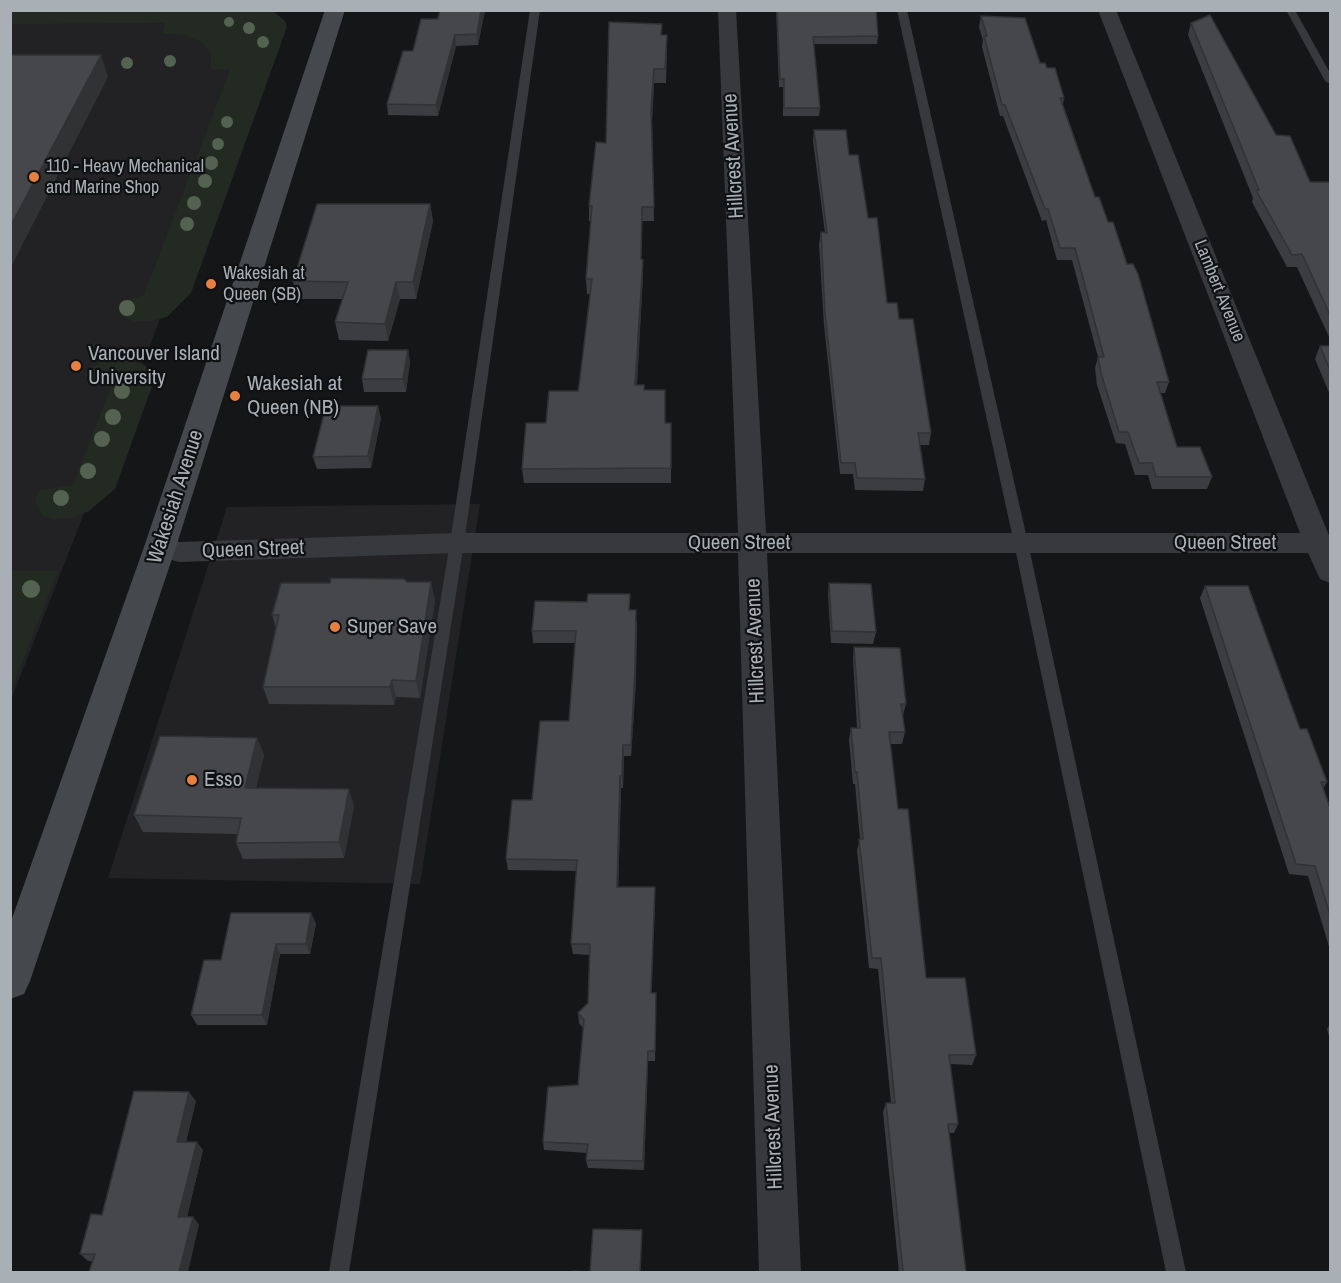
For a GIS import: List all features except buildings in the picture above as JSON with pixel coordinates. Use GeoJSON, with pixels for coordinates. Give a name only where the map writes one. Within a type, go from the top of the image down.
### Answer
{"type":"FeatureCollection","features":[{"type":"Feature","properties":{"kind":"main road","name":"Wakesiah Avenue"},"geometry":{"type":"LineString","coordinates":[[10,981],[160,547],[335,10]]}},
{"type":"Feature","properties":{"kind":"street","name":"Hillcrest Avenue"},"geometry":{"type":"LineString","coordinates":[[727,10],[752,543],[780,1272]]}},
{"type":"Feature","properties":{"kind":"street","name":"Lambert Avenue"},"geometry":{"type":"LineString","coordinates":[[1107,10],[1330,572]]}},
{"type":"Feature","properties":{"kind":"street","name":"Queen Street"},"geometry":{"type":"LineString","coordinates":[[160,547],[179,552],[457,543],[1319,543]]}},
{"type":"Feature","properties":{"kind":"lane"},"geometry":{"type":"LineString","coordinates":[[339,1272],[457,543],[534,10]]}},
{"type":"Feature","properties":{"kind":"lane"},"geometry":{"type":"LineString","coordinates":[[902,10],[1022,543],[1176,1272]]}},
{"type":"Feature","properties":{"kind":"lane"},"geometry":{"type":"LineString","coordinates":[[1290,10],[1330,81]]}},
{"type":"Feature","properties":{"kind":"shaded area"},"geometry":{"type":"Polygon","coordinates":[[[11,11],[273,11],[285,21],[287,27],[191,293],[167,317],[150,321],[133,321],[121,315],[120,303],[144,295],[230,70],[211,69],[211,53],[203,43],[186,35],[163,33],[165,23],[11,24],[11,11]]]}},
{"type":"Feature","properties":{"kind":"shaded area","name":"Vancouver Island University"},"geometry":{"type":"Polygon","coordinates":[[[11,20],[245,21],[272,33],[11,700],[11,20]]]}},
{"type":"Feature","properties":{"kind":"shaded area"},"geometry":{"type":"Polygon","coordinates":[[[102,360],[126,360],[145,365],[155,378],[115,489],[89,511],[72,518],[54,519],[42,515],[35,501],[40,490],[73,485],[113,382],[93,381],[84,375],[102,360]]]}},
{"type":"Feature","properties":{"kind":"shaded area"},"geometry":{"type":"Polygon","coordinates":[[[480,504],[420,884],[108,878],[227,507],[480,504]]]}},
{"type":"Feature","properties":{"kind":"shaded area"},"geometry":{"type":"Polygon","coordinates":[[[10,571],[58,571],[11,691],[10,691],[10,571]]]}},
{"type":"Feature","properties":{"kind":"place","name":"110 - Heavy Mechanical and Marine Shop"},"geometry":{"type":"Point","coordinates":[34,177]}},
{"type":"Feature","properties":{"kind":"place","name":"Wakesiah at Queen (SB)"},"geometry":{"type":"Point","coordinates":[211,284]}},
{"type":"Feature","properties":{"kind":"place","name":"Vancouver Island University"},"geometry":{"type":"Point","coordinates":[76,366]}},
{"type":"Feature","properties":{"kind":"place","name":"Wakesiah at Queen (NB)"},"geometry":{"type":"Point","coordinates":[235,396]}},
{"type":"Feature","properties":{"kind":"place","name":"Super Save"},"geometry":{"type":"Point","coordinates":[335,627]}},
{"type":"Feature","properties":{"kind":"place","name":"Esso"},"geometry":{"type":"Point","coordinates":[192,780]}}]}
